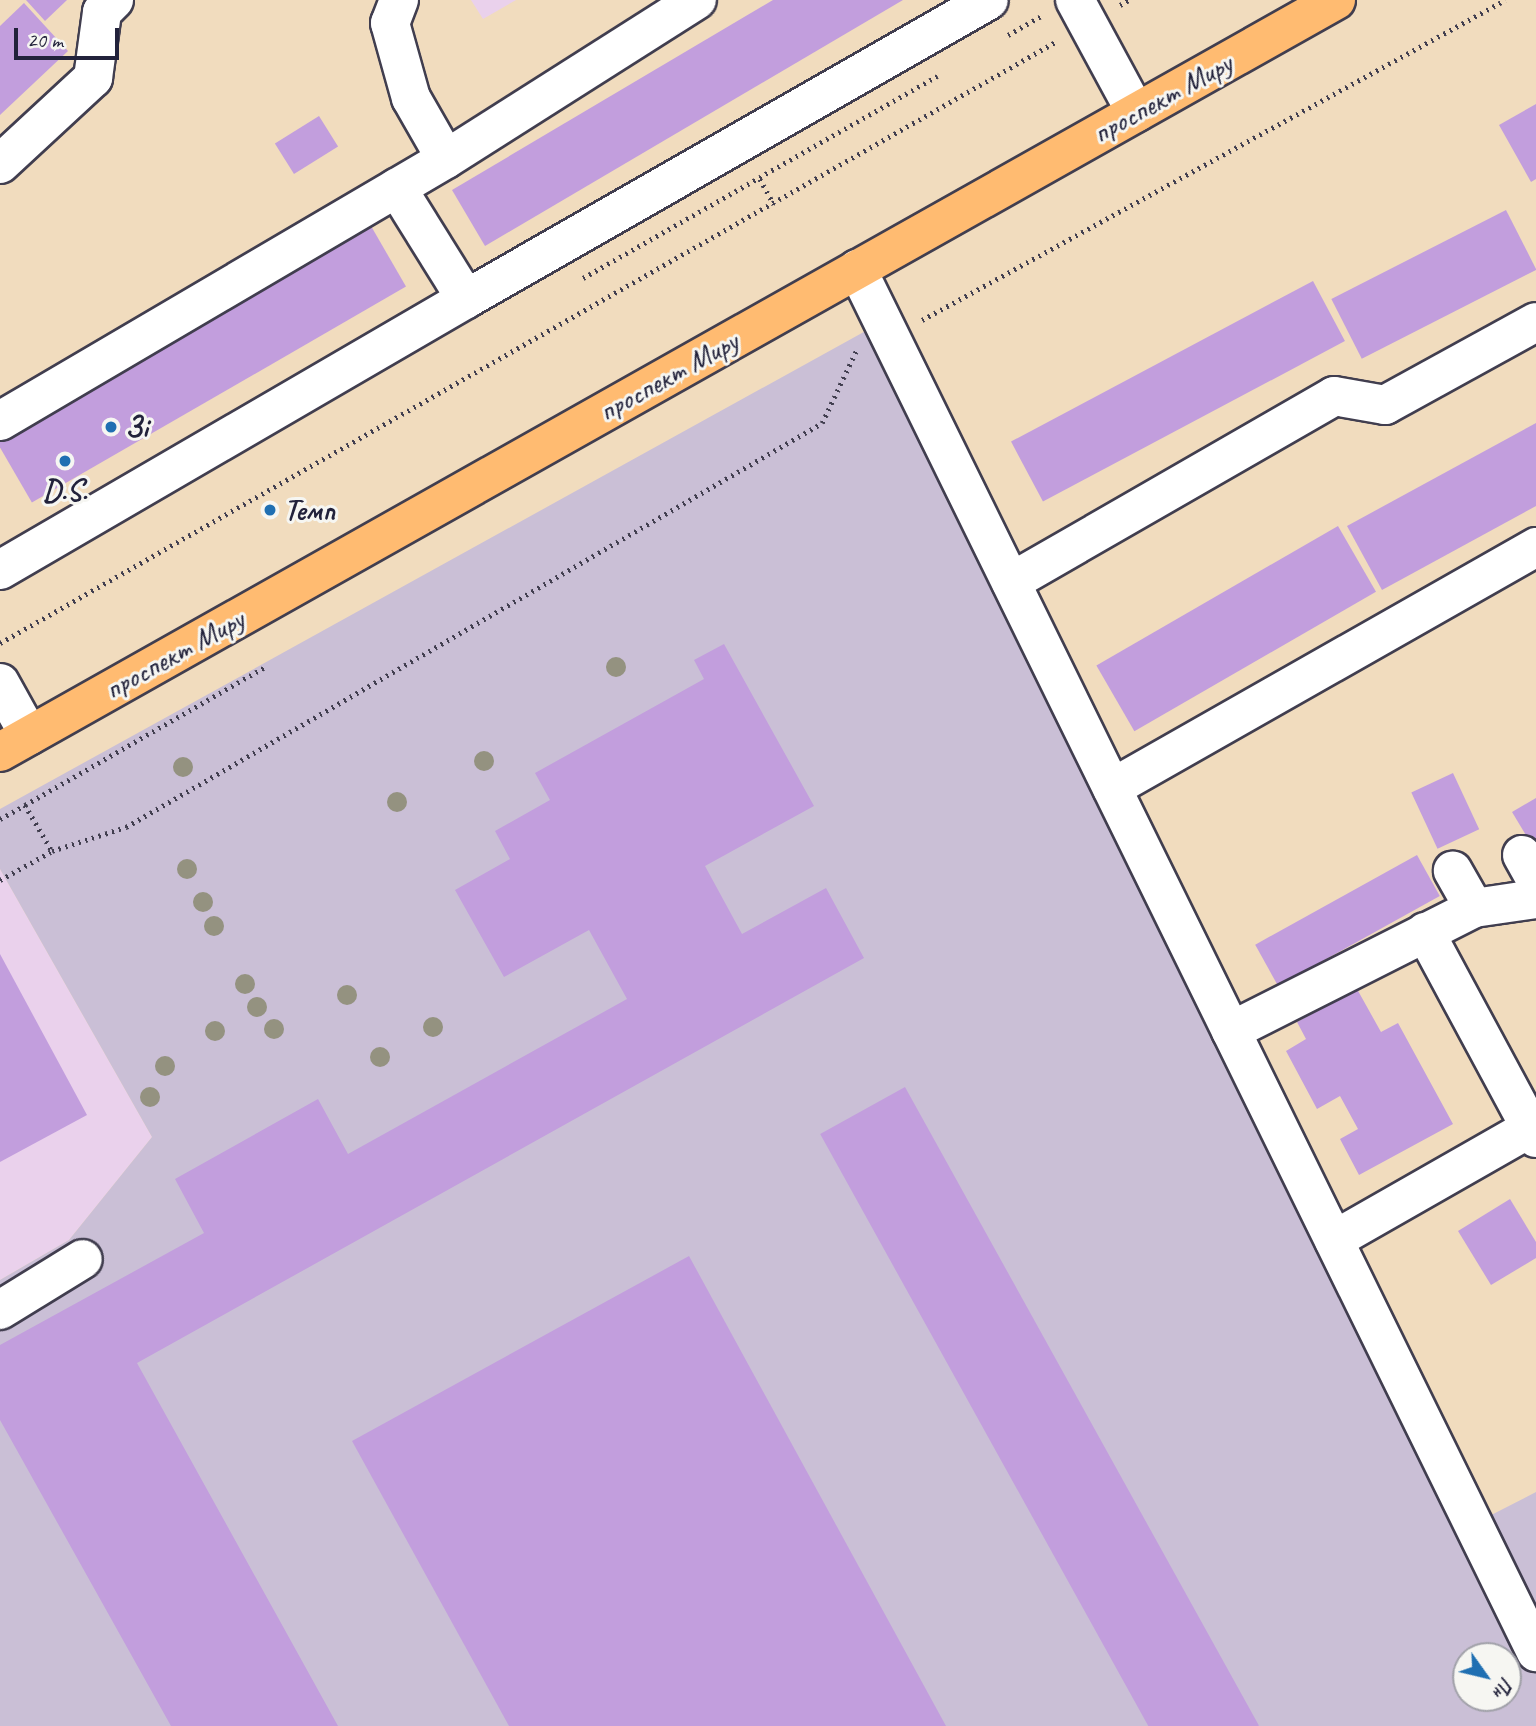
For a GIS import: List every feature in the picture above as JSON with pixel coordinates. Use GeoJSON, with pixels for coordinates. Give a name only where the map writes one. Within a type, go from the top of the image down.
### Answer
{"type":"FeatureCollection","features":[{"type":"Feature","properties":{"kind":"main road","name":"проспект Миру"},"geometry":{"type":"LineString","coordinates":[[15,743],[1336,0]]}},
{"type":"Feature","properties":{"kind":"street"},"geometry":{"type":"LineString","coordinates":[[0,163],[93,78],[102,12],[114,0]]}},
{"type":"Feature","properties":{"kind":"street"},"geometry":{"type":"LineString","coordinates":[[399,0],[390,23],[411,98],[446,159]]}},
{"type":"Feature","properties":{"kind":"street"},"geometry":{"type":"LineString","coordinates":[[0,421],[446,159],[697,0]]}},
{"type":"Feature","properties":{"kind":"street"},"geometry":{"type":"LineString","coordinates":[[0,570],[466,299],[989,0]]}},
{"type":"Feature","properties":{"kind":"street"},"geometry":{"type":"LineString","coordinates":[[1081,12],[1136,113]]}},
{"type":"Feature","properties":{"kind":"street"},"geometry":{"type":"LineString","coordinates":[[397,188],[466,299]]}},
{"type":"Feature","properties":{"kind":"street"},"geometry":{"type":"LineString","coordinates":[[857,270],[1536,1652]]}},
{"type":"Feature","properties":{"kind":"street"},"geometry":{"type":"LineString","coordinates":[[1011,582],[1334,396],[1385,405],[1536,322]]}},
{"type":"Feature","properties":{"kind":"street"},"geometry":{"type":"LineString","coordinates":[[1112,788],[1531,562]]}},
{"type":"Feature","properties":{"kind":"street"},"geometry":{"type":"LineString","coordinates":[[0,683],[15,743]]}},
{"type":"Feature","properties":{"kind":"street"},"geometry":{"type":"LineString","coordinates":[[1452,871],[1474,908]]}},
{"type":"Feature","properties":{"kind":"street"},"geometry":{"type":"LineString","coordinates":[[1231,1031],[1474,908],[1536,899]]}},
{"type":"Feature","properties":{"kind":"street"},"geometry":{"type":"LineString","coordinates":[[1334,1240],[1533,1133],[1425,932]]}},
{"type":"Feature","properties":{"kind":"street"},"geometry":{"type":"LineString","coordinates":[[0,1310],[83,1259]]}},
{"type":"Feature","properties":{"kind":"path"},"geometry":{"type":"LineString","coordinates":[[0,643],[774,204],[1081,12],[1129,0]]}},
{"type":"Feature","properties":{"kind":"path"},"geometry":{"type":"LineString","coordinates":[[0,880],[52,851],[126,827],[822,423],[851,351],[891,337],[1505,0]]}},
{"type":"Feature","properties":{"kind":"path"},"geometry":{"type":"LineString","coordinates":[[760,179],[774,204]]}},
{"type":"Feature","properties":{"kind":"path"},"geometry":{"type":"LineString","coordinates":[[0,818],[267,666]]}},
{"type":"Feature","properties":{"kind":"path"},"geometry":{"type":"LineString","coordinates":[[25,804],[52,851]]}},
{"type":"Feature","properties":{"kind":"shaded area"},"geometry":{"type":"Polygon","coordinates":[[[471,0],[516,0],[483,19],[471,0]]]}},
{"type":"Feature","properties":{"kind":"shaded area"},"geometry":{"type":"Polygon","coordinates":[[[871,328],[1458,1532],[1536,1492],[1536,1726],[0,1726],[0,1280],[69,1240],[152,1137],[0,869],[0,809],[871,328]]]}},
{"type":"Feature","properties":{"kind":"shaded area"},"geometry":{"type":"Polygon","coordinates":[[[0,869],[152,1137],[69,1240],[0,1280],[0,869]]]}},
{"type":"Feature","properties":{"kind":"building"},"geometry":{"type":"Polygon","coordinates":[[[26,0],[67,0],[45,21],[26,0]]]}},
{"type":"Feature","properties":{"kind":"building"},"geometry":{"type":"Polygon","coordinates":[[[773,0],[903,0],[485,246],[452,190],[773,0]]]}},
{"type":"Feature","properties":{"kind":"building"},"geometry":{"type":"Polygon","coordinates":[[[24,3],[68,51],[0,115],[0,26],[24,3]]]}},
{"type":"Feature","properties":{"kind":"building"},"geometry":{"type":"Polygon","coordinates":[[[1536,104],[1536,179],[1531,182],[1499,125],[1536,104]]]}},
{"type":"Feature","properties":{"kind":"building"},"geometry":{"type":"Polygon","coordinates":[[[319,116],[338,147],[294,174],[275,144],[319,116]]]}},
{"type":"Feature","properties":{"kind":"building"},"geometry":{"type":"Polygon","coordinates":[[[1506,210],[1536,270],[1362,359],[1331,299],[1506,210]]]}},
{"type":"Feature","properties":{"kind":"building"},"geometry":{"type":"Polygon","coordinates":[[[371,226],[406,287],[32,503],[0,447],[0,440],[371,226]]]}},
{"type":"Feature","properties":{"kind":"building"},"geometry":{"type":"Polygon","coordinates":[[[1313,281],[1345,341],[1043,502],[1011,442],[1313,281]]]}},
{"type":"Feature","properties":{"kind":"building"},"geometry":{"type":"Polygon","coordinates":[[[1536,423],[1536,506],[1382,590],[1347,526],[1536,423]]]}},
{"type":"Feature","properties":{"kind":"building"},"geometry":{"type":"Polygon","coordinates":[[[1338,526],[1376,592],[1134,731],[1096,666],[1338,526]]]}},
{"type":"Feature","properties":{"kind":"building"},"geometry":{"type":"Polygon","coordinates":[[[724,644],[814,806],[705,866],[742,934],[826,888],[864,958],[137,1363],[338,1726],[171,1726],[0,1420],[0,1345],[204,1233],[175,1179],[318,1099],[348,1154],[627,999],[589,930],[504,977],[455,890],[510,859],[495,831],[550,800],[535,773],[704,679],[694,660],[724,644]]]}},
{"type":"Feature","properties":{"kind":"building"},"geometry":{"type":"Polygon","coordinates":[[[1453,773],[1479,829],[1438,849],[1411,792],[1453,773]]]}},
{"type":"Feature","properties":{"kind":"building"},"geometry":{"type":"Polygon","coordinates":[[[1536,798],[1536,852],[1512,812],[1536,798]]]}},
{"type":"Feature","properties":{"kind":"building"},"geometry":{"type":"Polygon","coordinates":[[[1417,855],[1440,896],[1278,986],[1255,945],[1417,855]]]}},
{"type":"Feature","properties":{"kind":"building"},"geometry":{"type":"Polygon","coordinates":[[[0,954],[87,1115],[0,1162],[0,954]]]}},
{"type":"Feature","properties":{"kind":"building"},"geometry":{"type":"Polygon","coordinates":[[[1357,989],[1381,1032],[1398,1023],[1453,1124],[1359,1175],[1340,1139],[1358,1129],[1340,1096],[1317,1109],[1286,1051],[1306,1039],[1297,1022],[1357,989]]]}},
{"type":"Feature","properties":{"kind":"building"},"geometry":{"type":"Polygon","coordinates":[[[905,1087],[1259,1725],[1148,1726],[820,1134],[905,1087]]]}},
{"type":"Feature","properties":{"kind":"building"},"geometry":{"type":"Polygon","coordinates":[[[1510,1199],[1536,1242],[1536,1258],[1491,1285],[1458,1231],[1510,1199]]]}},
{"type":"Feature","properties":{"kind":"building"},"geometry":{"type":"Polygon","coordinates":[[[689,1256],[946,1726],[509,1726],[352,1441],[689,1256]]]}},
{"type":"Feature","properties":{"kind":"place","name":"Зі"},"geometry":{"type":"Point","coordinates":[111,427]}},
{"type":"Feature","properties":{"kind":"place","name":"D.S."},"geometry":{"type":"Point","coordinates":[65,461]}},
{"type":"Feature","properties":{"kind":"place","name":"Темп"},"geometry":{"type":"Point","coordinates":[270,510]}}]}
